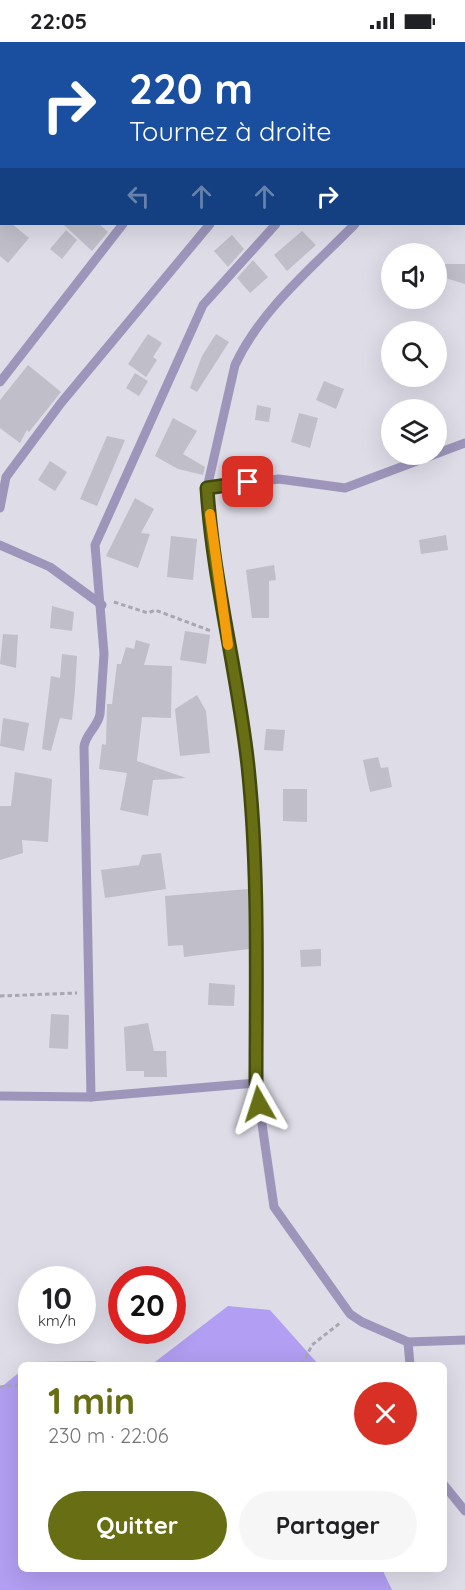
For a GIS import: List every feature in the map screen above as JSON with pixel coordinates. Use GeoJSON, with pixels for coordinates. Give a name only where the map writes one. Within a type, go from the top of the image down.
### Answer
{"type":"FeatureCollection","features":[{"type":"Feature","properties":{"kind":"lane"},"geometry":{"type":"LineString","coordinates":[[0,382],[122,225]]}},
{"type":"Feature","properties":{"kind":"lane"},"geometry":{"type":"LineString","coordinates":[[0,508],[3,474],[209,225]]}},
{"type":"Feature","properties":{"kind":"lane"},"geometry":{"type":"LineString","coordinates":[[91,1097],[84,743],[100,718],[104,654],[95,545],[203,305],[275,225]]}},
{"type":"Feature","properties":{"kind":"lane"},"geometry":{"type":"LineString","coordinates":[[354,225],[276,304],[240,355],[235,365],[207,488],[226,634],[248,765],[255,874],[256,1083],[277,1215],[351,1314],[362,1322],[408,1342],[465,1340]]}},
{"type":"Feature","properties":{"kind":"lane"},"geometry":{"type":"LineString","coordinates":[[207,488],[279,479],[345,488],[448,452],[465,443]]}},
{"type":"Feature","properties":{"kind":"lane"},"geometry":{"type":"LineString","coordinates":[[0,545],[50,567],[101,601]]}},
{"type":"Feature","properties":{"kind":"lane"},"geometry":{"type":"LineString","coordinates":[[0,1096],[91,1097],[256,1083]]}},
{"type":"Feature","properties":{"kind":"lane"},"geometry":{"type":"LineString","coordinates":[[408,1342],[410,1362]]}},
{"type":"Feature","properties":{"kind":"lane"},"geometry":{"type":"LineString","coordinates":[[447,1489],[465,1511]]}},
{"type":"Feature","properties":{"kind":"path"},"geometry":{"type":"LineString","coordinates":[[101,601],[148,613],[155,610],[203,630],[226,634]]}},
{"type":"Feature","properties":{"kind":"path"},"geometry":{"type":"LineString","coordinates":[[0,996],[88,992]]}},
{"type":"Feature","properties":{"kind":"path"},"geometry":{"type":"LineString","coordinates":[[304,1362],[312,1345],[351,1314]]}},
{"type":"Feature","properties":{"kind":"path"},"geometry":{"type":"LineString","coordinates":[[0,1388],[18,1385]]}},
{"type":"Feature","properties":{"kind":"shaded area"},"geometry":{"type":"Polygon","coordinates":[[[228,1306],[270,1310],[316,1362],[155,1362],[178,1344],[186,1344],[186,1338],[228,1306]]]}},
{"type":"Feature","properties":{"kind":"shaded area"},"geometry":{"type":"Polygon","coordinates":[[[93,1361],[98,1362],[32,1362],[93,1361]]]}},
{"type":"Feature","properties":{"kind":"shaded area"},"geometry":{"type":"Polygon","coordinates":[[[18,1373],[18,1572],[383,1572],[392,1590],[0,1590],[0,1388],[18,1373]]]}},
{"type":"Feature","properties":{"kind":"building"},"geometry":{"type":"Polygon","coordinates":[[[0,225],[13,225],[29,238],[8,263],[0,256],[0,225]]]}},
{"type":"Feature","properties":{"kind":"building"},"geometry":{"type":"Polygon","coordinates":[[[64,225],[100,225],[108,232],[92,251],[64,225]]]}},
{"type":"Feature","properties":{"kind":"building"},"geometry":{"type":"Polygon","coordinates":[[[66,230],[77,240],[62,259],[50,249],[66,230]]]}},
{"type":"Feature","properties":{"kind":"building"},"geometry":{"type":"Polygon","coordinates":[[[302,231],[316,245],[287,271],[274,255],[302,231]]]}},
{"type":"Feature","properties":{"kind":"building"},"geometry":{"type":"Polygon","coordinates":[[[232,235],[244,249],[228,267],[214,251],[232,235]]]}},
{"type":"Feature","properties":{"kind":"building"},"geometry":{"type":"Polygon","coordinates":[[[253,260],[268,277],[250,293],[237,278],[253,260]]]}},
{"type":"Feature","properties":{"kind":"building"},"geometry":{"type":"Polygon","coordinates":[[[447,264],[465,264],[465,284],[447,278],[447,264]]]}},
{"type":"Feature","properties":{"kind":"building"},"geometry":{"type":"Polygon","coordinates":[[[148,334],[162,343],[153,357],[157,360],[146,377],[128,364],[148,334]]]}},
{"type":"Feature","properties":{"kind":"building"},"geometry":{"type":"Polygon","coordinates":[[[216,334],[229,342],[197,392],[190,388],[202,356],[216,334]]]}},
{"type":"Feature","properties":{"kind":"building"},"geometry":{"type":"Polygon","coordinates":[[[28,365],[61,392],[29,432],[27,430],[20,443],[0,428],[0,400],[28,365]]]}},
{"type":"Feature","properties":{"kind":"building"},"geometry":{"type":"Polygon","coordinates":[[[135,373],[148,381],[139,396],[126,388],[135,373]]]}},
{"type":"Feature","properties":{"kind":"building"},"geometry":{"type":"Polygon","coordinates":[[[324,381],[344,389],[336,409],[316,400],[324,381]]]}},
{"type":"Feature","properties":{"kind":"building"},"geometry":{"type":"Polygon","coordinates":[[[257,405],[271,408],[269,422],[255,420],[257,405]]]}},
{"type":"Feature","properties":{"kind":"building"},"geometry":{"type":"Polygon","coordinates":[[[299,413],[318,418],[310,448],[291,442],[299,413]]]}},
{"type":"Feature","properties":{"kind":"building"},"geometry":{"type":"Polygon","coordinates":[[[173,418],[197,431],[183,454],[205,467],[203,475],[178,469],[155,456],[173,418]]]}},
{"type":"Feature","properties":{"kind":"building"},"geometry":{"type":"Polygon","coordinates":[[[107,436],[125,440],[97,506],[80,499],[107,436]]]}},
{"type":"Feature","properties":{"kind":"building"},"geometry":{"type":"Polygon","coordinates":[[[50,461],[67,472],[55,491],[38,480],[50,461]]]}},
{"type":"Feature","properties":{"kind":"building"},"geometry":{"type":"Polygon","coordinates":[[[135,498],[154,509],[141,533],[150,534],[138,568],[106,556],[135,498]]]}},
{"type":"Feature","properties":{"kind":"building"},"geometry":{"type":"Polygon","coordinates":[[[446,535],[448,550],[421,554],[419,540],[446,535]]]}},
{"type":"Feature","properties":{"kind":"building"},"geometry":{"type":"Polygon","coordinates":[[[171,536],[197,539],[193,580],[167,577],[171,536]]]}},
{"type":"Feature","properties":{"kind":"building"},"geometry":{"type":"Polygon","coordinates":[[[274,565],[276,580],[269,581],[269,618],[252,618],[246,570],[274,565]]]}},
{"type":"Feature","properties":{"kind":"building"},"geometry":{"type":"Polygon","coordinates":[[[52,606],[74,612],[72,631],[50,628],[52,606]]]}},
{"type":"Feature","properties":{"kind":"building"},"geometry":{"type":"Polygon","coordinates":[[[185,631],[210,635],[206,664],[180,660],[185,631]]]}},
{"type":"Feature","properties":{"kind":"building"},"geometry":{"type":"Polygon","coordinates":[[[3,634],[18,635],[16,668],[0,664],[3,634]]]}},
{"type":"Feature","properties":{"kind":"building"},"geometry":{"type":"Polygon","coordinates":[[[136,640],[150,644],[144,665],[172,666],[171,718],[142,717],[137,761],[186,778],[153,780],[148,816],[120,810],[127,773],[99,769],[102,744],[106,745],[107,704],[112,704],[117,664],[121,664],[126,647],[134,649],[136,640]]]}},
{"type":"Feature","properties":{"kind":"building"},"geometry":{"type":"Polygon","coordinates":[[[62,654],[77,656],[72,720],[60,718],[51,751],[42,749],[51,676],[60,678],[62,654]]]}},
{"type":"Feature","properties":{"kind":"building"},"geometry":{"type":"Polygon","coordinates":[[[197,695],[206,711],[210,753],[180,756],[175,709],[197,695]]]}},
{"type":"Feature","properties":{"kind":"building"},"geometry":{"type":"Polygon","coordinates":[[[3,718],[29,723],[24,751],[0,746],[3,718]]]}},
{"type":"Feature","properties":{"kind":"building"},"geometry":{"type":"Polygon","coordinates":[[[266,729],[285,730],[283,751],[264,750],[266,729]]]}},
{"type":"Feature","properties":{"kind":"building"},"geometry":{"type":"Polygon","coordinates":[[[378,757],[381,768],[388,767],[392,787],[370,792],[363,760],[378,757]]]}},
{"type":"Feature","properties":{"kind":"building"},"geometry":{"type":"Polygon","coordinates":[[[15,772],[52,779],[48,842],[22,840],[23,853],[0,860],[0,806],[11,806],[15,772]]]}},
{"type":"Feature","properties":{"kind":"building"},"geometry":{"type":"Polygon","coordinates":[[[283,789],[307,789],[307,822],[283,821],[283,789]]]}},
{"type":"Feature","properties":{"kind":"building"},"geometry":{"type":"Polygon","coordinates":[[[161,853],[166,889],[105,898],[101,870],[139,865],[142,855],[161,853]]]}},
{"type":"Feature","properties":{"kind":"building"},"geometry":{"type":"Polygon","coordinates":[[[248,889],[249,949],[184,957],[183,945],[168,946],[165,896],[248,889]]]}},
{"type":"Feature","properties":{"kind":"building"},"geometry":{"type":"Polygon","coordinates":[[[321,949],[321,966],[301,967],[300,950],[321,949]]]}},
{"type":"Feature","properties":{"kind":"building"},"geometry":{"type":"Polygon","coordinates":[[[209,983],[235,985],[234,1006],[208,1005],[209,983]]]}},
{"type":"Feature","properties":{"kind":"building"},"geometry":{"type":"Polygon","coordinates":[[[51,1014],[69,1015],[68,1049],[49,1048],[51,1014]]]}},
{"type":"Feature","properties":{"kind":"building"},"geometry":{"type":"Polygon","coordinates":[[[148,1023],[154,1051],[166,1051],[167,1077],[144,1077],[144,1071],[126,1071],[124,1027],[148,1023]]]}},
{"type":"Feature","properties":{"kind":"slow traffic"},"geometry":{"type":"LineString","coordinates":[[210,514],[220,601],[228,645]]}},
{"type":"Feature","properties":{"kind":"route"},"geometry":{"type":"LineString","coordinates":[[248,482],[207,488],[220,601],[248,765],[255,874],[256,1083],[259,1104]]}}]}
